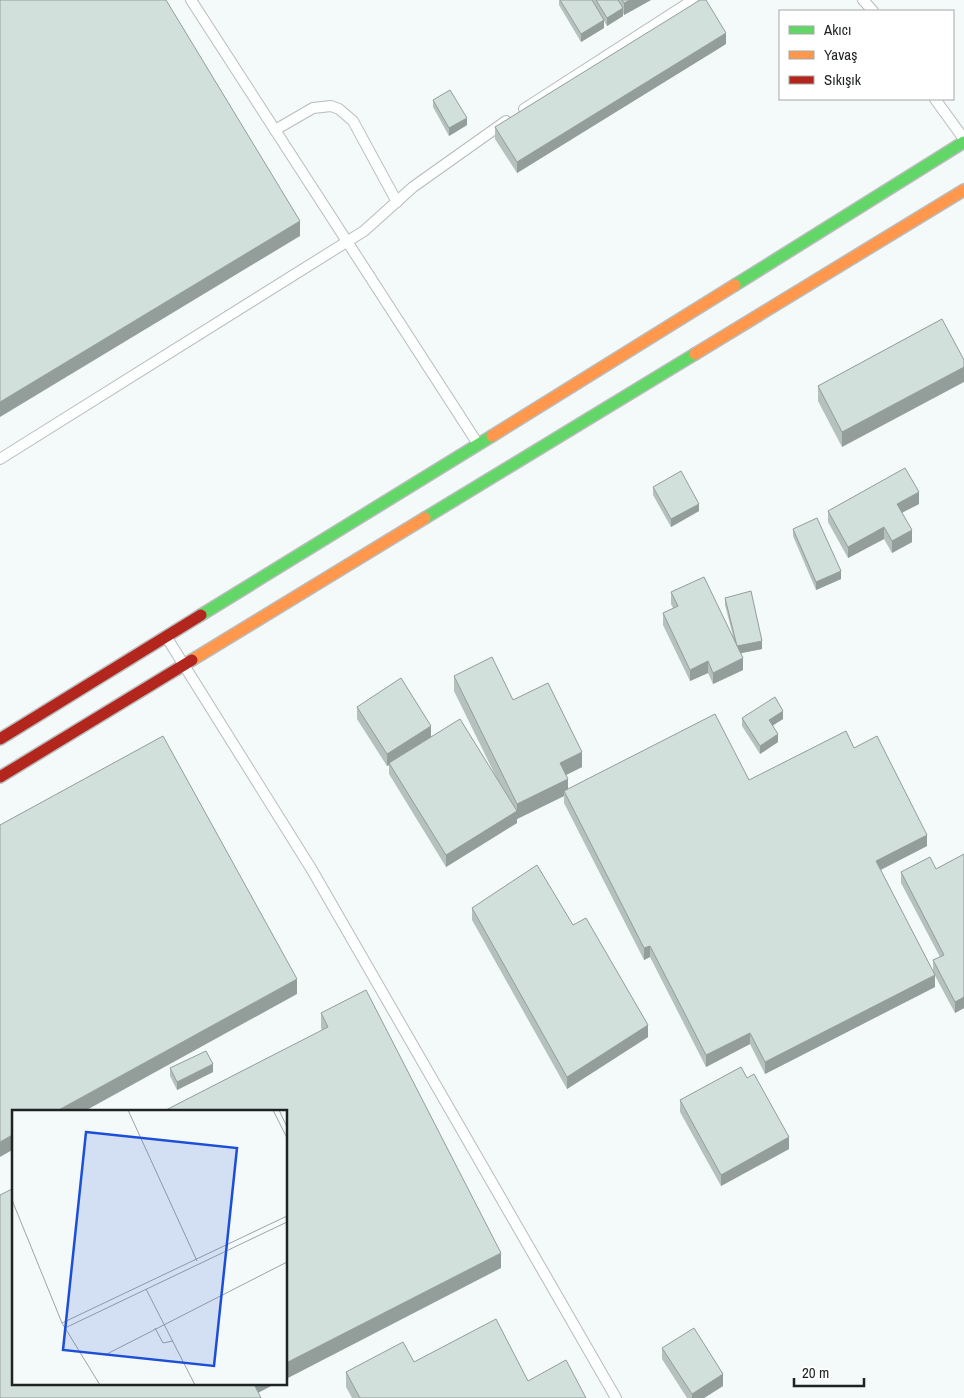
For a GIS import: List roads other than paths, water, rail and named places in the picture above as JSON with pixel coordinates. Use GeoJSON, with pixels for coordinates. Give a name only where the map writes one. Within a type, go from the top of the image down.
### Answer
{"type":"FeatureCollection","features":[{"type":"Feature","properties":{"kind":"street"},"geometry":{"type":"LineString","coordinates":[[0,739],[478,445],[964,140]]}},
{"type":"Feature","properties":{"kind":"street"},"geometry":{"type":"LineString","coordinates":[[0,777],[964,190]]}},
{"type":"Feature","properties":{"kind":"lane"},"geometry":{"type":"LineString","coordinates":[[191,0],[478,445]]}},
{"type":"Feature","properties":{"kind":"lane"},"geometry":{"type":"LineString","coordinates":[[0,459],[347,241],[380,218],[412,187],[504,122],[693,0]]}},
{"type":"Feature","properties":{"kind":"lane"},"geometry":{"type":"LineString","coordinates":[[863,0],[872,10]]}},
{"type":"Feature","properties":{"kind":"lane"},"geometry":{"type":"LineString","coordinates":[[936,100],[964,140]]}},
{"type":"Feature","properties":{"kind":"lane"},"geometry":{"type":"LineString","coordinates":[[275,130],[313,108],[331,106],[340,109],[353,121],[397,202]]}},
{"type":"Feature","properties":{"kind":"lane"},"geometry":{"type":"LineString","coordinates":[[167,638],[312,870],[616,1398]]}}]}
